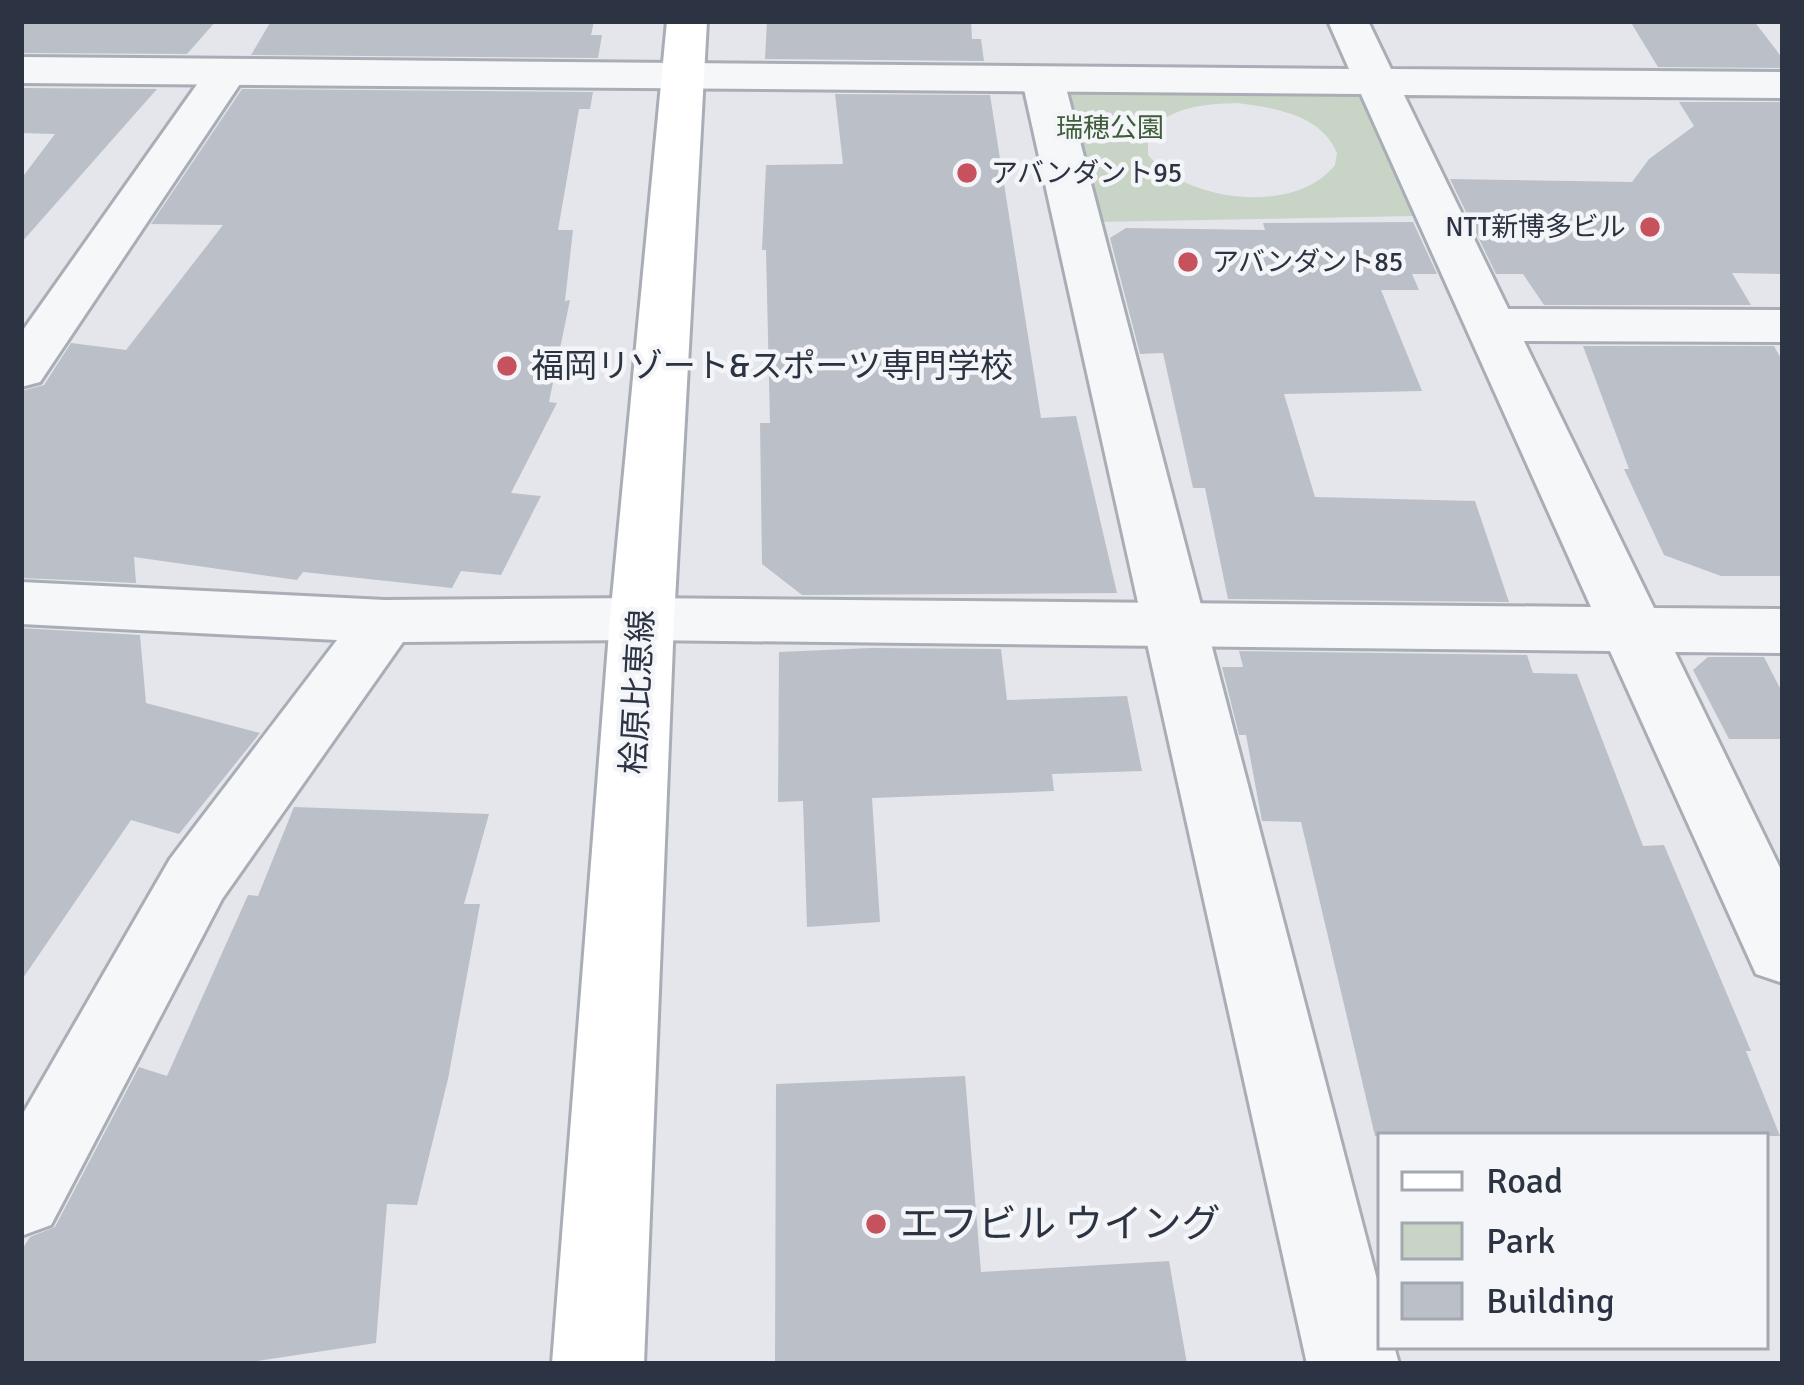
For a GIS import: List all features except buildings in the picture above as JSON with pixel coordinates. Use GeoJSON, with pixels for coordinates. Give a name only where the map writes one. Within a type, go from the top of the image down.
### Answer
{"type":"FeatureCollection","features":[{"type":"Feature","properties":{"kind":"main road","name":"桧原比恵線"},"geometry":{"type":"LineString","coordinates":[[598,1364],[642,619],[684,50]]}},
{"type":"Feature","properties":{"kind":"street"},"geometry":{"type":"LineString","coordinates":[[1348,21],[1783,952]]}},
{"type":"Feature","properties":{"kind":"street"},"geometry":{"type":"LineString","coordinates":[[21,70],[225,74],[684,50],[1043,80],[1783,85]]}},
{"type":"Feature","properties":{"kind":"street"},"geometry":{"type":"LineString","coordinates":[[21,371],[225,74]]}},
{"type":"Feature","properties":{"kind":"street"},"geometry":{"type":"LineString","coordinates":[[1043,80],[1353,1364]]}},
{"type":"Feature","properties":{"kind":"street"},"geometry":{"type":"LineString","coordinates":[[1494,325],[1783,326]]}},
{"type":"Feature","properties":{"kind":"street"},"geometry":{"type":"LineString","coordinates":[[21,602],[385,621],[642,619],[1783,632]]}},
{"type":"Feature","properties":{"kind":"street"},"geometry":{"type":"LineString","coordinates":[[21,1196],[196,879],[385,621]]}},
{"type":"Feature","properties":{"kind":"green space","name":"瑞穂公園"},"geometry":{"type":"Polygon","coordinates":[[[1074,91],[1347,92],[1360,97],[1413,216],[1096,222],[1065,96],[1074,91]],[[1238,103],[1201,106],[1157,123],[1148,132],[1148,155],[1188,184],[1241,197],[1294,192],[1335,165],[1337,153],[1330,140],[1308,121],[1238,103]]]}},
{"type":"Feature","properties":{"kind":"place","name":"アバンダント95"},"geometry":{"type":"Point","coordinates":[967,173]}},
{"type":"Feature","properties":{"kind":"place","name":"NTT新博多ビル"},"geometry":{"type":"Point","coordinates":[1650,227]}},
{"type":"Feature","properties":{"kind":"place","name":"アバンダント85"},"geometry":{"type":"Point","coordinates":[1188,262]}},
{"type":"Feature","properties":{"kind":"place","name":"福岡リゾート&スポーツ専門学校"},"geometry":{"type":"Point","coordinates":[507,366]}},
{"type":"Feature","properties":{"kind":"place","name":"エフビル ウイング"},"geometry":{"type":"Point","coordinates":[876,1224]}}]}
